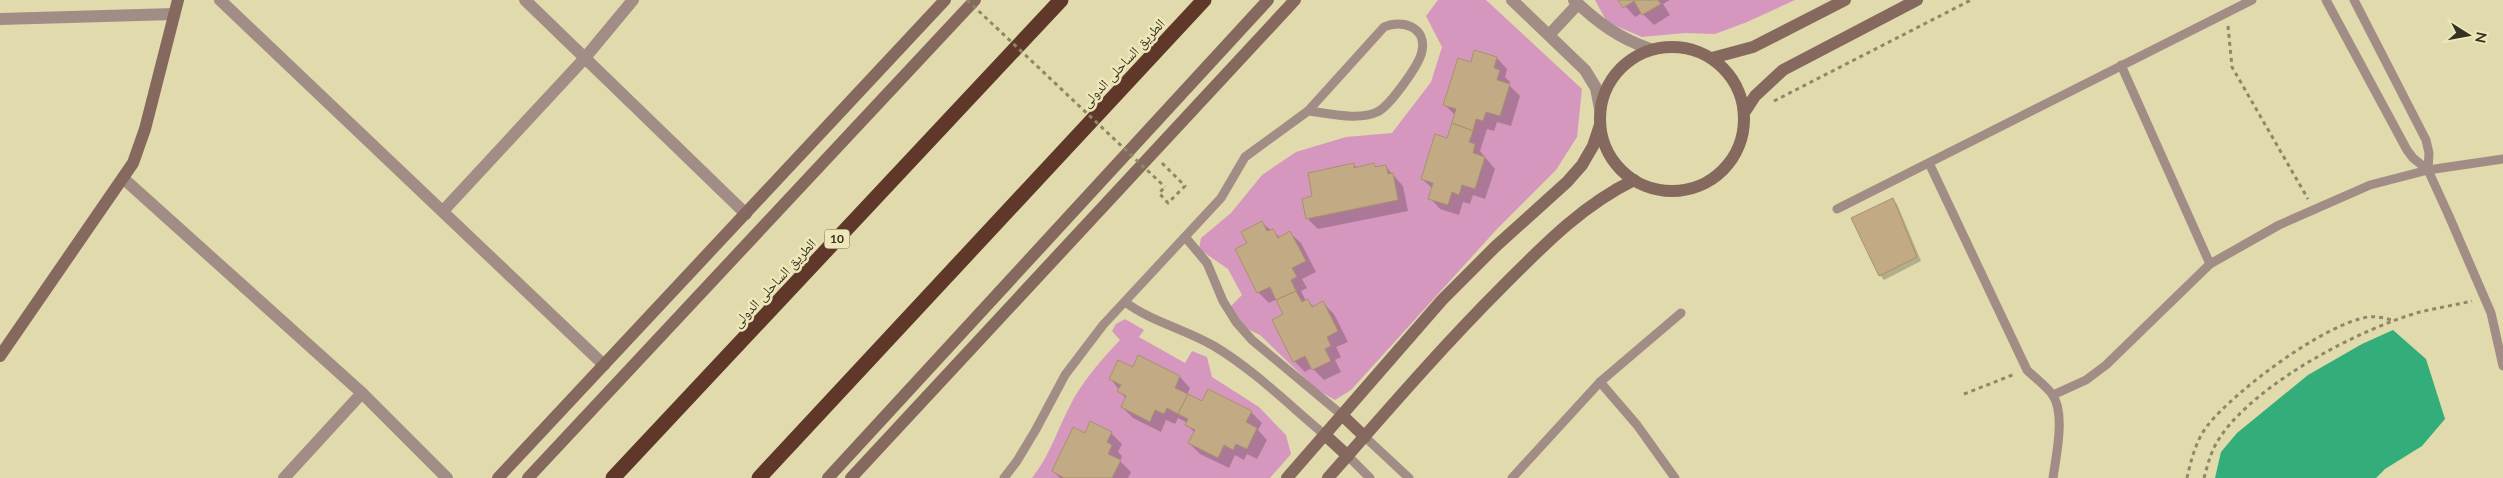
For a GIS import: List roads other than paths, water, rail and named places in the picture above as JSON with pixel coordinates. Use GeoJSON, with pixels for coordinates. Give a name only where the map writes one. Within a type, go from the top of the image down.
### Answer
{"type":"FeatureCollection","features":[{"type":"Feature","properties":{"kind":"highway","name":"الطريق الساحلى الدولى"},"geometry":{"type":"LineString","coordinates":[[614,478],[1060,0]]}},
{"type":"Feature","properties":{"kind":"highway","name":"الطريق الساحلى الدولى"},"geometry":{"type":"LineString","coordinates":[[758,478],[1204,0]]}},
{"type":"Feature","properties":{"kind":"main road"},"geometry":{"type":"LineString","coordinates":[[0,356],[124,179],[140,147],[178,0]]}},
{"type":"Feature","properties":{"kind":"main road"},"geometry":{"type":"LineString","coordinates":[[498,478],[945,0]]}},
{"type":"Feature","properties":{"kind":"main road"},"geometry":{"type":"LineString","coordinates":[[528,478],[975,0]]}},
{"type":"Feature","properties":{"kind":"main road"},"geometry":{"type":"LineString","coordinates":[[828,478],[1268,0]]}},
{"type":"Feature","properties":{"kind":"main road"},"geometry":{"type":"LineString","coordinates":[[851,478],[1295,0]]}},
{"type":"Feature","properties":{"kind":"main road"},"geometry":{"type":"LineString","coordinates":[[1712,58],[1754,46],[1846,0]]}},
{"type":"Feature","properties":{"kind":"main road"},"geometry":{"type":"LineString","coordinates":[[1744,112],[1755,96],[1783,70],[1917,0]]}},
{"type":"Feature","properties":{"kind":"main road"},"geometry":{"type":"LineString","coordinates":[[1666,46],[1698,51],[1712,58],[1734,82],[1741,97],[1744,112],[1743,132],[1731,160],[1708,181],[1694,188],[1663,191],[1648,187],[1634,180],[1621,170],[1610,157],[1603,142],[1600,125],[1600,109],[1604,93],[1617,72],[1635,56],[1650,49],[1666,46]]}},
{"type":"Feature","properties":{"kind":"main road"},"geometry":{"type":"LineString","coordinates":[[1287,478],[1442,300],[1495,247],[1568,182],[1582,165],[1593,146],[1600,125]]}},
{"type":"Feature","properties":{"kind":"main road"},"geometry":{"type":"LineString","coordinates":[[1328,478],[1436,356],[1521,268],[1589,205],[1634,180]]}},
{"type":"Feature","properties":{"kind":"main road"},"geometry":{"type":"LineString","coordinates":[[1342,415],[1365,437]]}},
{"type":"Feature","properties":{"kind":"main road"},"geometry":{"type":"LineString","coordinates":[[1325,435],[1348,456]]}},
{"type":"Feature","properties":{"kind":"street"},"geometry":{"type":"LineString","coordinates":[[220,0],[604,365]]}},
{"type":"Feature","properties":{"kind":"street"},"geometry":{"type":"LineString","coordinates":[[525,0],[584,60],[746,214]]}},
{"type":"Feature","properties":{"kind":"street"},"geometry":{"type":"LineString","coordinates":[[443,211],[584,60],[633,0]]}},
{"type":"Feature","properties":{"kind":"street"},"geometry":{"type":"LineString","coordinates":[[1512,0],[1585,70],[1596,88],[1600,109]]}},
{"type":"Feature","properties":{"kind":"street"},"geometry":{"type":"LineString","coordinates":[[1549,35],[1576,2],[1611,32],[1650,49]]}},
{"type":"Feature","properties":{"kind":"street"},"geometry":{"type":"LineString","coordinates":[[0,19],[174,14]]}},
{"type":"Feature","properties":{"kind":"street"},"geometry":{"type":"LineString","coordinates":[[124,179],[362,393],[447,478]]}},
{"type":"Feature","properties":{"kind":"street"},"geometry":{"type":"LineString","coordinates":[[284,478],[362,393]]}},
{"type":"Feature","properties":{"kind":"lane"},"geometry":{"type":"LineString","coordinates":[[1837,209],[2252,0]]}},
{"type":"Feature","properties":{"kind":"lane"},"geometry":{"type":"LineString","coordinates":[[2326,0],[2407,150],[2413,158],[2428,170],[2491,313],[2503,366]]}},
{"type":"Feature","properties":{"kind":"lane"},"geometry":{"type":"LineString","coordinates":[[2354,0],[2426,140],[2429,153],[2428,170]]}},
{"type":"Feature","properties":{"kind":"lane"},"geometry":{"type":"LineString","coordinates":[[1004,478],[1031,438],[1065,375],[1103,325],[1186,238],[1221,198],[1245,158],[1308,112],[1384,27],[1394,22],[1416,29],[1421,39],[1422,51],[1418,61],[1387,106],[1366,116],[1308,112]]}},
{"type":"Feature","properties":{"kind":"lane"},"geometry":{"type":"LineString","coordinates":[[2121,65],[2210,264]]}},
{"type":"Feature","properties":{"kind":"lane"},"geometry":{"type":"LineString","coordinates":[[2053,396],[2086,380],[2106,365],[2210,264],[2244,244],[2314,208],[2370,185],[2428,170],[2503,159]]}},
{"type":"Feature","properties":{"kind":"lane"},"geometry":{"type":"LineString","coordinates":[[1929,163],[2027,370],[2053,396],[2058,411],[2059,430],[2053,478]]}},
{"type":"Feature","properties":{"kind":"lane"},"geometry":{"type":"LineString","coordinates":[[1186,238],[1207,264],[1223,302],[1236,322],[1252,340],[1342,415]]}},
{"type":"Feature","properties":{"kind":"lane"},"geometry":{"type":"LineString","coordinates":[[1125,302],[1153,320],[1192,334],[1234,359],[1325,435]]}},
{"type":"Feature","properties":{"kind":"lane"},"geometry":{"type":"LineString","coordinates":[[1512,478],[1600,382],[1681,313]]}},
{"type":"Feature","properties":{"kind":"lane"},"geometry":{"type":"LineString","coordinates":[[1600,382],[1637,425],[1675,478]]}},
{"type":"Feature","properties":{"kind":"lane"},"geometry":{"type":"LineString","coordinates":[[1365,437],[1409,478]]}},
{"type":"Feature","properties":{"kind":"lane"},"geometry":{"type":"LineString","coordinates":[[1348,456],[1370,478]]}}]}
